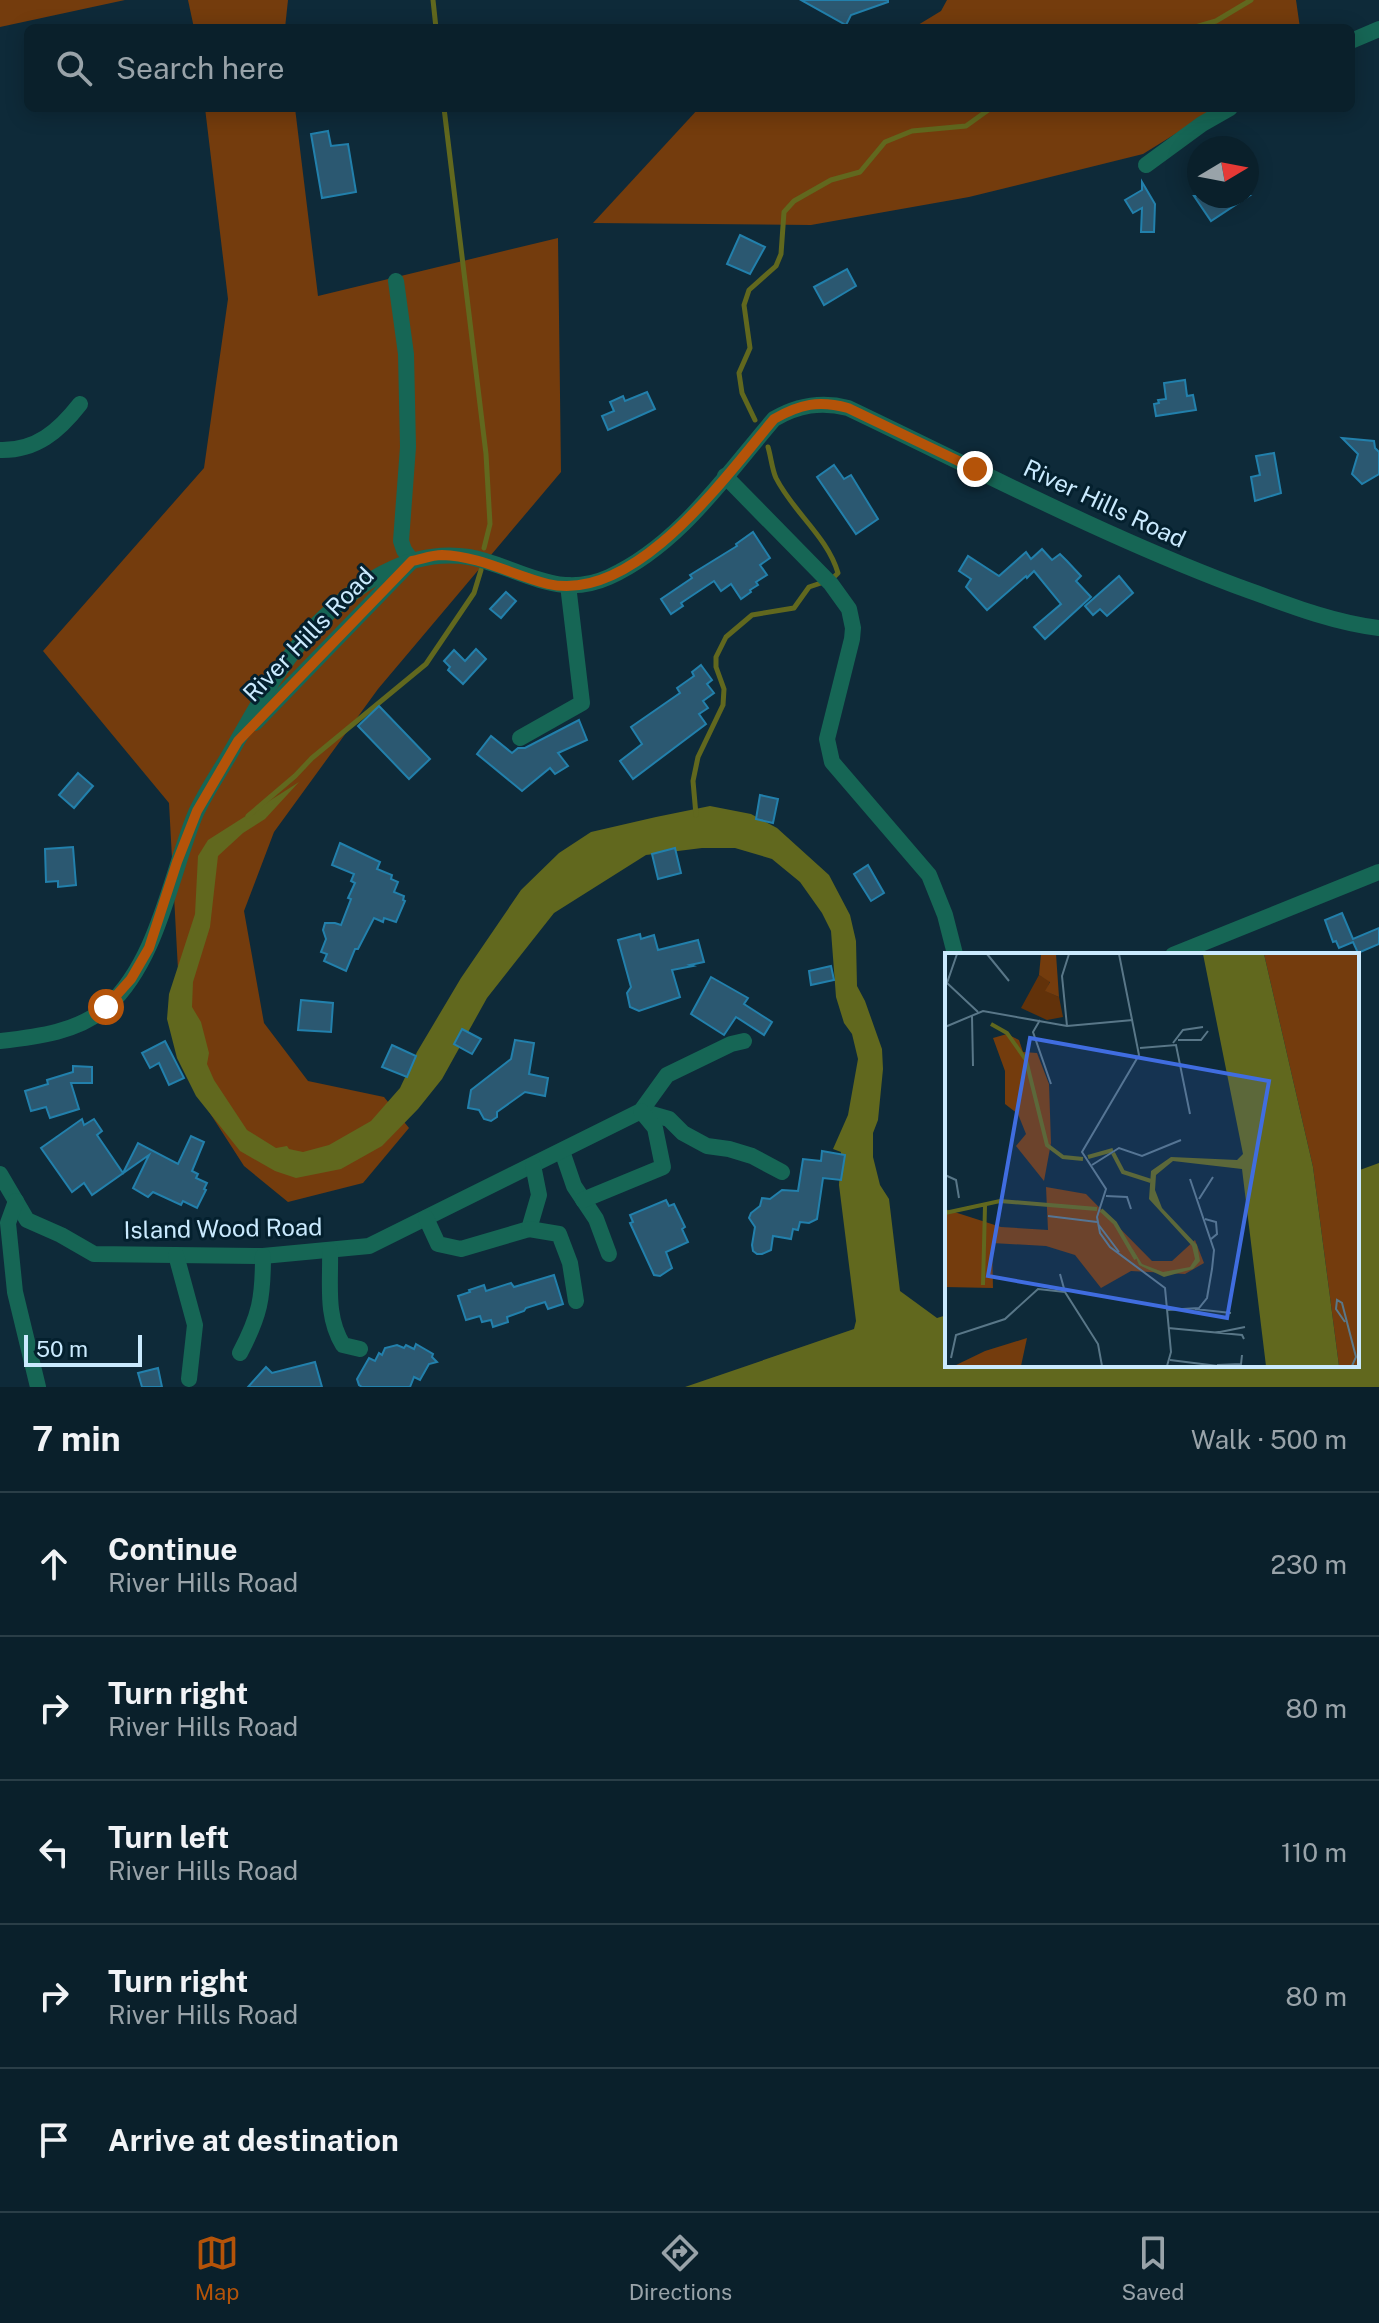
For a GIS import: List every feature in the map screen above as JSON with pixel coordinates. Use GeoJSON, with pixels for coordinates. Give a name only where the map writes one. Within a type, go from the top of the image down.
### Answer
{"type":"FeatureCollection","features":[{"type":"Feature","properties":{"kind":"street"},"geometry":{"type":"LineString","coordinates":[[1355,39],[1379,29]]}},
{"type":"Feature","properties":{"kind":"street"},"geometry":{"type":"LineString","coordinates":[[1146,165],[1223,112]]}},
{"type":"Feature","properties":{"kind":"street"},"geometry":{"type":"LineString","coordinates":[[396,281],[406,354],[408,447],[401,541],[412,561]]}},
{"type":"Feature","properties":{"kind":"street"},"geometry":{"type":"LineString","coordinates":[[0,450],[27,448],[43,441],[69,419],[80,404]]}},
{"type":"Feature","properties":{"kind":"street","name":"River Hills Road"},"geometry":{"type":"LineString","coordinates":[[0,1041],[42,1036],[76,1025],[106,1007],[131,979],[149,948],[197,811],[286,660],[317,625],[366,583],[387,569],[439,555],[470,557],[549,584],[579,585],[608,578],[664,541],[688,519],[774,419],[791,409],[811,404],[848,408],[1151,552],[1303,610],[1379,628]]}},
{"type":"Feature","properties":{"kind":"street"},"geometry":{"type":"LineString","coordinates":[[725,476],[831,584],[849,609],[852,639],[830,726],[828,751],[832,762],[929,875],[945,915],[955,953]]}},
{"type":"Feature","properties":{"kind":"street","name":"River Hills Road"},"geometry":{"type":"LineString","coordinates":[[238,741],[412,561]]}},
{"type":"Feature","properties":{"kind":"street"},"geometry":{"type":"LineString","coordinates":[[520,738],[582,703],[568,585]]}},
{"type":"Feature","properties":{"kind":"street"},"geometry":{"type":"LineString","coordinates":[[1178,953],[1379,872]]}},
{"type":"Feature","properties":{"kind":"street"},"geometry":{"type":"LineString","coordinates":[[641,1111],[667,1075],[731,1044],[744,1041]]}},
{"type":"Feature","properties":{"kind":"street"},"geometry":{"type":"LineString","coordinates":[[641,1111],[669,1119],[683,1133],[707,1146],[752,1156],[782,1172]]}},
{"type":"Feature","properties":{"kind":"street"},"geometry":{"type":"LineString","coordinates":[[583,1200],[663,1167],[655,1128],[641,1111]]}},
{"type":"Feature","properties":{"kind":"street","name":"Island Wood Road"},"geometry":{"type":"LineString","coordinates":[[0,1174],[27,1220],[94,1254],[263,1256],[330,1250],[369,1246],[641,1111]]}},
{"type":"Feature","properties":{"kind":"street"},"geometry":{"type":"LineString","coordinates":[[562,1151],[574,1186],[596,1219],[609,1254]]}},
{"type":"Feature","properties":{"kind":"street"},"geometry":{"type":"LineString","coordinates":[[529,1229],[539,1195],[533,1165]]}},
{"type":"Feature","properties":{"kind":"street"},"geometry":{"type":"LineString","coordinates":[[16,1201],[8,1223],[15,1292],[38,1387]]}},
{"type":"Feature","properties":{"kind":"street"},"geometry":{"type":"LineString","coordinates":[[426,1218],[438,1244],[461,1249],[529,1229],[559,1234],[570,1263],[576,1301]]}},
{"type":"Feature","properties":{"kind":"street"},"geometry":{"type":"LineString","coordinates":[[330,1250],[329,1299],[336,1333],[343,1345],[360,1349]]}},
{"type":"Feature","properties":{"kind":"street"},"geometry":{"type":"LineString","coordinates":[[176,1255],[195,1325],[189,1379]]}},
{"type":"Feature","properties":{"kind":"street"},"geometry":{"type":"LineString","coordinates":[[240,1353],[253,1330],[262,1297],[263,1256]]}},
{"type":"Feature","properties":{"kind":"shaded area"},"geometry":{"type":"Polygon","coordinates":[[[0,0],[125,0],[0,27],[0,0]]]}},
{"type":"Feature","properties":{"kind":"shaded area"},"geometry":{"type":"Polygon","coordinates":[[[188,0],[288,0],[285,24],[193,24],[188,0]]]}},
{"type":"Feature","properties":{"kind":"shaded area"},"geometry":{"type":"Polygon","coordinates":[[[947,0],[1296,0],[1299,24],[920,24],[941,11],[947,0]]]}},
{"type":"Feature","properties":{"kind":"shaded area"},"geometry":{"type":"Polygon","coordinates":[[[205,112],[295,112],[318,296],[558,238],[561,472],[378,689],[274,832],[244,911],[264,1023],[308,1081],[384,1097],[409,1128],[363,1183],[288,1202],[244,1166],[206,1107],[180,1007],[169,803],[43,651],[204,468],[228,299],[205,112]]]}},
{"type":"Feature","properties":{"kind":"shaded area"},"geometry":{"type":"Polygon","coordinates":[[[695,112],[1211,112],[1143,154],[969,197],[811,225],[593,223],[695,112]]]}},
{"type":"Feature","properties":{"kind":"shaded area"},"geometry":{"type":"Polygon","coordinates":[[[299,782],[265,819],[243,833],[218,856],[210,927],[193,982],[192,1007],[201,1022],[209,1053],[207,1064],[214,1080],[247,1130],[276,1148],[287,1146],[303,1152],[329,1145],[371,1121],[400,1088],[417,1052],[461,978],[521,890],[559,853],[591,832],[710,806],[751,814],[777,828],[829,875],[850,915],[856,941],[857,986],[882,1049],[883,1069],[878,1120],[873,1133],[873,1157],[880,1185],[889,1199],[900,1291],[937,1318],[945,1316],[945,1367],[1359,1367],[1359,1170],[1379,1163],[1379,1387],[685,1387],[854,1329],[856,1321],[839,1185],[841,1152],[833,1149],[848,1115],[858,1059],[852,1034],[844,1023],[836,997],[831,931],[800,882],[772,859],[735,848],[702,848],[646,855],[554,913],[487,998],[442,1079],[382,1146],[341,1169],[296,1178],[275,1171],[240,1151],[196,1096],[177,1058],[167,1019],[169,994],[195,914],[198,856],[208,840],[299,782]]]}},
{"type":"Feature","properties":{"kind":"building"},"geometry":{"type":"Polygon","coordinates":[[[801,0],[888,0],[851,15],[844,24],[801,0]]]}},
{"type":"Feature","properties":{"kind":"building"},"geometry":{"type":"Polygon","coordinates":[[[328,131],[331,146],[348,144],[356,192],[322,198],[311,134],[328,131]]]}},
{"type":"Feature","properties":{"kind":"building"},"geometry":{"type":"Polygon","coordinates":[[[1142,182],[1155,204],[1154,232],[1141,232],[1142,208],[1133,213],[1125,200],[1142,190],[1142,182]]]}},
{"type":"Feature","properties":{"kind":"building"},"geometry":{"type":"Polygon","coordinates":[[[1202,208],[1231,208],[1211,221],[1202,208]]]}},
{"type":"Feature","properties":{"kind":"building"},"geometry":{"type":"Polygon","coordinates":[[[740,235],[765,247],[750,274],[727,264],[740,235]]]}},
{"type":"Feature","properties":{"kind":"building"},"geometry":{"type":"Polygon","coordinates":[[[847,269],[856,286],[824,305],[814,287],[847,269]]]}},
{"type":"Feature","properties":{"kind":"building"},"geometry":{"type":"Polygon","coordinates":[[[1185,380],[1187,396],[1193,395],[1196,410],[1156,416],[1154,404],[1166,399],[1164,383],[1185,380]]]}},
{"type":"Feature","properties":{"kind":"building"},"geometry":{"type":"Polygon","coordinates":[[[647,392],[655,409],[608,430],[602,416],[614,411],[610,402],[623,396],[625,401],[647,392]]]}},
{"type":"Feature","properties":{"kind":"building"},"geometry":{"type":"Polygon","coordinates":[[[1342,438],[1374,441],[1379,452],[1379,474],[1362,484],[1352,474],[1358,454],[1342,438]]]}},
{"type":"Feature","properties":{"kind":"building"},"geometry":{"type":"Polygon","coordinates":[[[1274,453],[1281,493],[1255,501],[1251,477],[1260,475],[1256,456],[1274,453]]]}},
{"type":"Feature","properties":{"kind":"building"},"geometry":{"type":"Polygon","coordinates":[[[834,465],[844,479],[851,475],[878,519],[856,534],[817,477],[834,465]]]}},
{"type":"Feature","properties":{"kind":"building"},"geometry":{"type":"Polygon","coordinates":[[[753,532],[770,558],[760,565],[767,575],[756,582],[758,585],[751,592],[741,599],[731,584],[721,591],[714,581],[681,603],[683,606],[671,614],[661,599],[753,532]]]}},
{"type":"Feature","properties":{"kind":"building"},"geometry":{"type":"Polygon","coordinates":[[[1042,549],[1052,560],[1060,554],[1081,576],[1076,581],[1091,597],[1045,639],[1034,627],[1061,604],[1034,571],[987,610],[966,587],[971,579],[959,571],[968,556],[999,576],[1026,552],[1031,559],[1042,549]]]}},
{"type":"Feature","properties":{"kind":"building"},"geometry":{"type":"Polygon","coordinates":[[[1119,576],[1133,593],[1107,616],[1100,609],[1093,615],[1085,606],[1119,576]]]}},
{"type":"Feature","properties":{"kind":"building"},"geometry":{"type":"Polygon","coordinates":[[[506,592],[516,601],[501,618],[490,609],[506,592]]]}},
{"type":"Feature","properties":{"kind":"building"},"geometry":{"type":"Polygon","coordinates":[[[476,649],[486,659],[463,684],[448,670],[450,667],[444,661],[454,650],[465,661],[476,649]]]}},
{"type":"Feature","properties":{"kind":"building"},"geometry":{"type":"Polygon","coordinates":[[[701,665],[712,680],[707,684],[714,693],[703,701],[708,708],[699,714],[706,724],[633,779],[620,761],[642,744],[631,727],[680,693],[677,688],[694,676],[692,672],[701,665]]]}},
{"type":"Feature","properties":{"kind":"building"},"geometry":{"type":"Polygon","coordinates":[[[379,706],[430,759],[409,779],[358,726],[379,706]]]}},
{"type":"Feature","properties":{"kind":"building"},"geometry":{"type":"Polygon","coordinates":[[[579,720],[587,740],[558,753],[568,766],[555,774],[550,768],[522,791],[477,754],[491,736],[512,753],[579,720]]]}},
{"type":"Feature","properties":{"kind":"building"},"geometry":{"type":"Polygon","coordinates":[[[78,773],[93,786],[74,808],[59,795],[78,773]]]}},
{"type":"Feature","properties":{"kind":"building"},"geometry":{"type":"Polygon","coordinates":[[[760,795],[778,799],[773,823],[756,819],[760,795]]]}},
{"type":"Feature","properties":{"kind":"building"},"geometry":{"type":"Polygon","coordinates":[[[340,843],[380,862],[377,869],[392,875],[391,879],[398,882],[394,892],[404,896],[405,901],[396,922],[374,918],[346,971],[324,961],[327,954],[321,952],[326,939],[323,930],[325,923],[341,925],[355,883],[351,881],[354,874],[332,865],[340,843]]]}},
{"type":"Feature","properties":{"kind":"building"},"geometry":{"type":"Polygon","coordinates":[[[73,847],[76,885],[58,887],[58,881],[46,882],[45,849],[73,847]]]}},
{"type":"Feature","properties":{"kind":"building"},"geometry":{"type":"Polygon","coordinates":[[[675,848],[681,873],[658,879],[652,854],[675,848]]]}},
{"type":"Feature","properties":{"kind":"building"},"geometry":{"type":"Polygon","coordinates":[[[868,865],[884,893],[871,901],[854,874],[868,865]]]}},
{"type":"Feature","properties":{"kind":"building"},"geometry":{"type":"Polygon","coordinates":[[[1342,913],[1353,939],[1379,928],[1379,944],[1358,953],[1353,942],[1339,948],[1336,941],[1333,942],[1325,920],[1342,913]]]}},
{"type":"Feature","properties":{"kind":"building"},"geometry":{"type":"Polygon","coordinates":[[[640,934],[641,939],[654,935],[658,950],[698,940],[704,962],[672,970],[680,997],[639,1011],[630,1007],[627,993],[631,987],[618,940],[640,934]]]}},
{"type":"Feature","properties":{"kind":"building"},"geometry":{"type":"Polygon","coordinates":[[[831,966],[834,980],[811,985],[809,971],[831,966]]]}},
{"type":"Feature","properties":{"kind":"building"},"geometry":{"type":"Polygon","coordinates":[[[711,977],[748,998],[744,1004],[772,1022],[764,1035],[736,1017],[724,1035],[691,1014],[711,977]]]}},
{"type":"Feature","properties":{"kind":"building"},"geometry":{"type":"Polygon","coordinates":[[[301,1000],[333,1003],[331,1032],[298,1030],[301,1000]]]}},
{"type":"Feature","properties":{"kind":"building"},"geometry":{"type":"Polygon","coordinates":[[[462,1029],[481,1039],[472,1054],[454,1044],[462,1029]]]}},
{"type":"Feature","properties":{"kind":"building"},"geometry":{"type":"Polygon","coordinates":[[[515,1040],[534,1043],[529,1074],[548,1078],[545,1096],[525,1092],[497,1112],[497,1117],[491,1121],[484,1119],[479,1110],[468,1108],[471,1090],[511,1059],[515,1040]]]}},
{"type":"Feature","properties":{"kind":"building"},"geometry":{"type":"Polygon","coordinates":[[[165,1041],[184,1078],[169,1085],[159,1063],[150,1068],[142,1053],[165,1041]]]}},
{"type":"Feature","properties":{"kind":"building"},"geometry":{"type":"Polygon","coordinates":[[[392,1045],[416,1056],[407,1077],[382,1067],[392,1045]]]}},
{"type":"Feature","properties":{"kind":"building"},"geometry":{"type":"Polygon","coordinates":[[[73,1066],[92,1067],[92,1083],[71,1083],[79,1109],[50,1118],[46,1107],[31,1111],[25,1091],[73,1072],[73,1066]]]}},
{"type":"Feature","properties":{"kind":"building"},"geometry":{"type":"Polygon","coordinates":[[[82,1119],[84,1125],[94,1119],[102,1131],[97,1135],[123,1173],[138,1143],[178,1164],[191,1136],[204,1142],[192,1171],[198,1174],[196,1178],[207,1183],[197,1208],[183,1201],[181,1205],[153,1192],[148,1197],[133,1188],[149,1155],[92,1195],[84,1183],[72,1192],[41,1148],[82,1119]]]}},
{"type":"Feature","properties":{"kind":"building"},"geometry":{"type":"Polygon","coordinates":[[[822,1151],[845,1155],[841,1180],[823,1178],[817,1219],[809,1223],[800,1222],[798,1230],[793,1229],[791,1239],[773,1236],[771,1250],[757,1254],[752,1245],[755,1227],[749,1218],[751,1213],[760,1206],[762,1198],[770,1199],[782,1190],[798,1191],[803,1159],[821,1161],[822,1151]]]}},
{"type":"Feature","properties":{"kind":"building"},"geometry":{"type":"Polygon","coordinates":[[[666,1200],[669,1206],[674,1204],[688,1242],[666,1252],[672,1268],[660,1276],[654,1275],[630,1223],[633,1222],[630,1215],[666,1200]]]}},
{"type":"Feature","properties":{"kind":"building"},"geometry":{"type":"Polygon","coordinates":[[[554,1275],[563,1304],[548,1309],[545,1302],[526,1308],[507,1317],[508,1322],[493,1327],[491,1320],[482,1322],[480,1316],[466,1320],[458,1296],[469,1290],[484,1285],[486,1291],[511,1283],[514,1287],[554,1275]]]}},
{"type":"Feature","properties":{"kind":"building"},"geometry":{"type":"Polygon","coordinates":[[[416,1344],[433,1354],[437,1362],[429,1364],[420,1380],[414,1377],[410,1387],[359,1385],[357,1379],[369,1358],[375,1361],[385,1348],[397,1345],[404,1348],[406,1345],[414,1349],[416,1344]]]}},
{"type":"Feature","properties":{"kind":"building"},"geometry":{"type":"Polygon","coordinates":[[[315,1362],[322,1387],[248,1387],[266,1367],[272,1373],[315,1362]]]}},
{"type":"Feature","properties":{"kind":"building"},"geometry":{"type":"Polygon","coordinates":[[[158,1368],[162,1387],[142,1387],[138,1373],[158,1368]]]}},
{"type":"Feature","properties":{"kind":"waterway"},"geometry":{"type":"LineString","coordinates":[[433,0],[436,24]]}},
{"type":"Feature","properties":{"kind":"waterway"},"geometry":{"type":"LineString","coordinates":[[1206,24],[1251,0]]}},
{"type":"Feature","properties":{"kind":"waterway"},"geometry":{"type":"LineString","coordinates":[[444,112],[486,454],[490,524],[484,548]]}},
{"type":"Feature","properties":{"kind":"waterway"},"geometry":{"type":"LineString","coordinates":[[755,420],[742,393],[739,373],[750,348],[744,305],[749,290],[776,266],[781,254],[784,212],[794,201],[831,180],[860,172],[885,142],[912,131],[966,126],[985,112]]}},
{"type":"Feature","properties":{"kind":"waterway"},"geometry":{"type":"LineString","coordinates":[[768,447],[776,478],[826,547],[838,573],[834,577]]}},
{"type":"Feature","properties":{"kind":"waterway"},"geometry":{"type":"LineString","coordinates":[[248,816],[312,758],[426,664],[474,593],[481,570]]}},
{"type":"Feature","properties":{"kind":"waterway"},"geometry":{"type":"LineString","coordinates":[[696,815],[693,781],[698,757],[723,705],[724,689],[716,667],[716,657],[726,637],[752,615],[794,608],[809,587],[821,583]]}},
{"type":"Feature","properties":{"kind":"route"},"geometry":{"type":"LineString","coordinates":[[106,1007],[131,979],[149,948],[197,811],[238,741],[412,561],[439,555],[470,557],[549,584],[579,585],[608,578],[664,541],[688,519],[774,419],[791,409],[811,404],[848,408],[975,469]]}}]}
